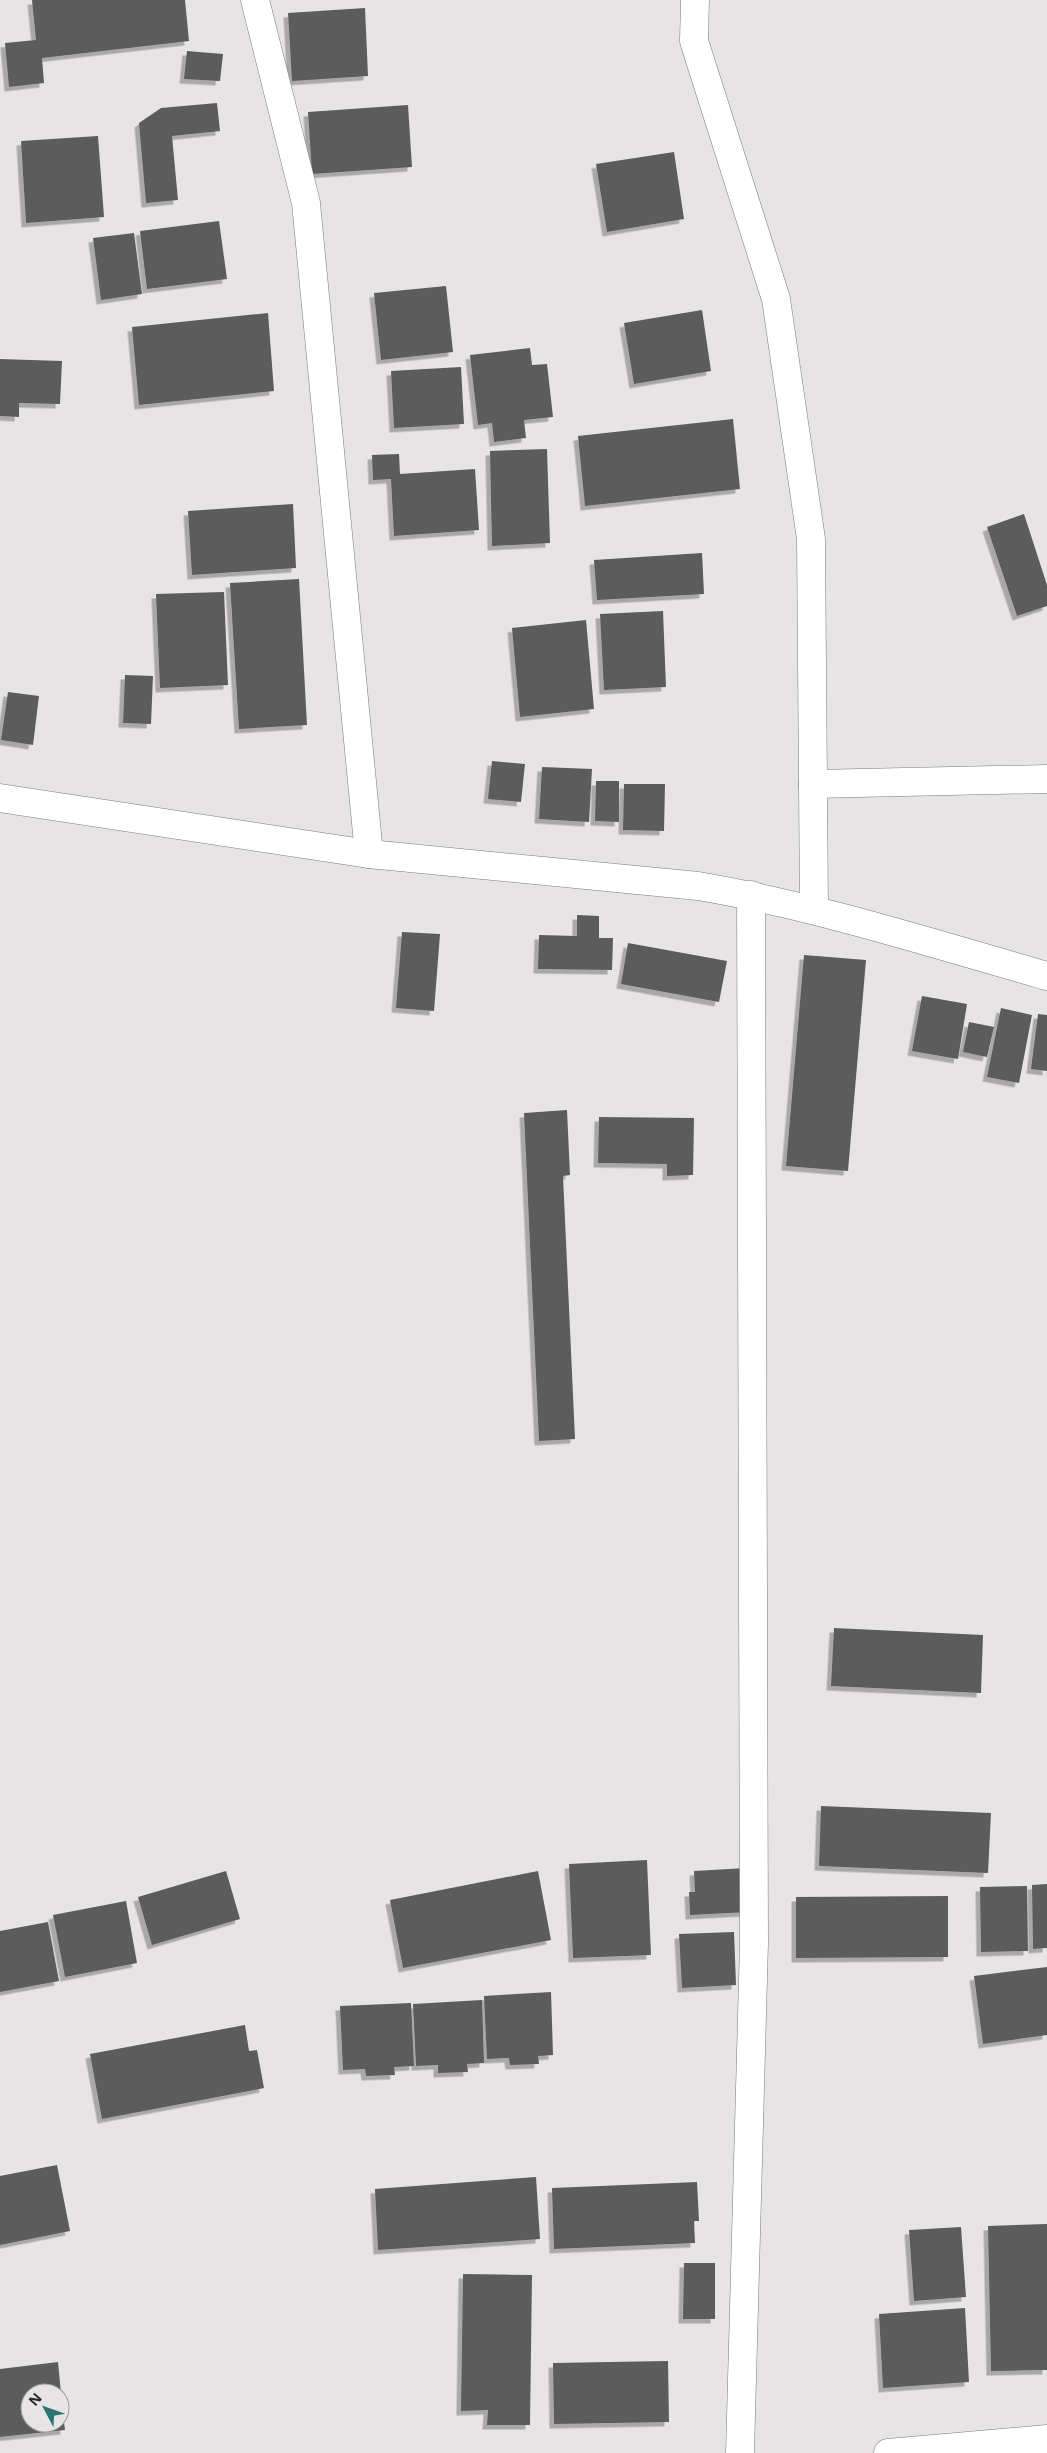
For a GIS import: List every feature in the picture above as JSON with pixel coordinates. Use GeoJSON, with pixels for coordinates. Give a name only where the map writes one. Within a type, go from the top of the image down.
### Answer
{"type":"FeatureCollection","features":[{"type":"Feature","properties":{"kind":"street"},"geometry":{"type":"LineString","coordinates":[[255,0],[306,203],[369,854]]}},
{"type":"Feature","properties":{"kind":"street"},"geometry":{"type":"LineString","coordinates":[[695,0],[694,41],[776,299],[811,539],[814,910]]}},
{"type":"Feature","properties":{"kind":"street"},"geometry":{"type":"LineString","coordinates":[[813,784],[1047,779]]}},
{"type":"Feature","properties":{"kind":"street"},"geometry":{"type":"LineString","coordinates":[[0,798],[369,854],[698,886],[752,895],[814,910],[1047,976]]}},
{"type":"Feature","properties":{"kind":"street"},"geometry":{"type":"LineString","coordinates":[[740,2453],[754,1942],[752,895]]}},
{"type":"Feature","properties":{"kind":"street"},"geometry":{"type":"LineString","coordinates":[[888,2453],[1047,2439]]}},
{"type":"Feature","properties":{"kind":"building"},"geometry":{"type":"Polygon","coordinates":[[[32,0],[185,0],[189,41],[42,58],[44,83],[9,87],[5,43],[36,40],[32,0]]]}},
{"type":"Feature","properties":{"kind":"building"},"geometry":{"type":"Polygon","coordinates":[[[365,8],[368,76],[292,81],[288,13],[365,8]]]}},
{"type":"Feature","properties":{"kind":"building"},"geometry":{"type":"Polygon","coordinates":[[[187,51],[223,54],[220,81],[184,79],[187,51]]]}},
{"type":"Feature","properties":{"kind":"building"},"geometry":{"type":"Polygon","coordinates":[[[217,103],[220,131],[172,136],[178,200],[146,203],[139,123],[161,108],[217,103]]]}},
{"type":"Feature","properties":{"kind":"building"},"geometry":{"type":"Polygon","coordinates":[[[408,105],[412,167],[312,174],[308,112],[408,105]]]}},
{"type":"Feature","properties":{"kind":"building"},"geometry":{"type":"Polygon","coordinates":[[[98,136],[104,217],[26,223],[21,141],[98,136]]]}},
{"type":"Feature","properties":{"kind":"building"},"geometry":{"type":"Polygon","coordinates":[[[674,152],[684,219],[607,232],[596,164],[674,152]]]}},
{"type":"Feature","properties":{"kind":"building"},"geometry":{"type":"Polygon","coordinates":[[[219,221],[227,279],[147,289],[140,231],[219,221]]]}},
{"type":"Feature","properties":{"kind":"building"},"geometry":{"type":"Polygon","coordinates":[[[134,233],[142,294],[101,300],[93,238],[134,233]]]}},
{"type":"Feature","properties":{"kind":"building"},"geometry":{"type":"Polygon","coordinates":[[[446,286],[453,352],[381,360],[374,293],[446,286]]]}},
{"type":"Feature","properties":{"kind":"building"},"geometry":{"type":"Polygon","coordinates":[[[702,310],[711,371],[634,384],[624,323],[702,310]]]}},
{"type":"Feature","properties":{"kind":"building"},"geometry":{"type":"Polygon","coordinates":[[[268,313],[274,391],[139,405],[132,327],[268,313]]]}},
{"type":"Feature","properties":{"kind":"building"},"geometry":{"type":"Polygon","coordinates":[[[530,348],[532,365],[547,364],[553,417],[524,420],[526,438],[494,442],[492,423],[478,425],[470,355],[530,348]]]}},
{"type":"Feature","properties":{"kind":"building"},"geometry":{"type":"Polygon","coordinates":[[[0,359],[62,361],[60,404],[19,403],[19,417],[0,416],[0,359]]]}},
{"type":"Feature","properties":{"kind":"building"},"geometry":{"type":"Polygon","coordinates":[[[461,367],[464,424],[394,428],[391,371],[461,367]]]}},
{"type":"Feature","properties":{"kind":"building"},"geometry":{"type":"Polygon","coordinates":[[[733,419],[740,489],[585,506],[578,436],[733,419]]]}},
{"type":"Feature","properties":{"kind":"building"},"geometry":{"type":"Polygon","coordinates":[[[547,449],[550,543],[492,546],[490,451],[547,449]]]}},
{"type":"Feature","properties":{"kind":"building"},"geometry":{"type":"Polygon","coordinates":[[[399,454],[400,474],[475,469],[479,530],[394,536],[391,479],[373,480],[372,455],[399,454]]]}},
{"type":"Feature","properties":{"kind":"building"},"geometry":{"type":"Polygon","coordinates":[[[293,504],[296,568],[192,575],[188,511],[293,504]]]}},
{"type":"Feature","properties":{"kind":"building"},"geometry":{"type":"Polygon","coordinates":[[[1024,514],[1047,585],[1047,606],[1017,616],[987,527],[1024,514]]]}},
{"type":"Feature","properties":{"kind":"building"},"geometry":{"type":"Polygon","coordinates":[[[702,553],[704,594],[597,600],[594,560],[702,553]]]}},
{"type":"Feature","properties":{"kind":"building"},"geometry":{"type":"Polygon","coordinates":[[[299,579],[307,725],[239,729],[230,583],[299,579]]]}},
{"type":"Feature","properties":{"kind":"building"},"geometry":{"type":"Polygon","coordinates":[[[224,592],[228,685],[160,688],[156,594],[224,592]]]}},
{"type":"Feature","properties":{"kind":"building"},"geometry":{"type":"Polygon","coordinates":[[[663,611],[666,687],[604,690],[600,614],[663,611]]]}},
{"type":"Feature","properties":{"kind":"building"},"geometry":{"type":"Polygon","coordinates":[[[586,620],[594,709],[520,717],[512,628],[586,620]]]}},
{"type":"Feature","properties":{"kind":"building"},"geometry":{"type":"Polygon","coordinates":[[[125,675],[153,676],[151,724],[123,723],[125,675]]]}},
{"type":"Feature","properties":{"kind":"building"},"geometry":{"type":"Polygon","coordinates":[[[8,692],[39,696],[33,745],[1,740],[8,692]]]}},
{"type":"Feature","properties":{"kind":"building"},"geometry":{"type":"Polygon","coordinates":[[[492,761],[525,764],[521,802],[488,799],[492,761]]]}},
{"type":"Feature","properties":{"kind":"building"},"geometry":{"type":"Polygon","coordinates":[[[542,767],[592,769],[589,822],[539,819],[542,767]]]}},
{"type":"Feature","properties":{"kind":"building"},"geometry":{"type":"Polygon","coordinates":[[[596,781],[619,781],[619,822],[595,821],[596,781]]]}},
{"type":"Feature","properties":{"kind":"building"},"geometry":{"type":"Polygon","coordinates":[[[624,784],[665,784],[664,831],[623,830],[624,784]]]}},
{"type":"Feature","properties":{"kind":"building"},"geometry":{"type":"Polygon","coordinates":[[[577,915],[599,916],[599,938],[613,938],[612,970],[538,969],[539,935],[577,936],[577,915]]]}},
{"type":"Feature","properties":{"kind":"building"},"geometry":{"type":"Polygon","coordinates":[[[402,932],[440,934],[434,1011],[396,1008],[402,932]]]}},
{"type":"Feature","properties":{"kind":"building"},"geometry":{"type":"Polygon","coordinates":[[[628,943],[727,961],[719,1002],[621,984],[628,943]]]}},
{"type":"Feature","properties":{"kind":"building"},"geometry":{"type":"Polygon","coordinates":[[[804,955],[866,960],[848,1171],[786,1166],[804,955]]]}},
{"type":"Feature","properties":{"kind":"building"},"geometry":{"type":"Polygon","coordinates":[[[922,996],[967,1004],[958,1059],[912,1051],[922,996]]]}},
{"type":"Feature","properties":{"kind":"building"},"geometry":{"type":"Polygon","coordinates":[[[1001,1008],[1032,1015],[1019,1083],[987,1077],[1001,1008]]]}},
{"type":"Feature","properties":{"kind":"building"},"geometry":{"type":"Polygon","coordinates":[[[1038,1014],[1047,1015],[1047,1071],[1031,1069],[1038,1014]]]}},
{"type":"Feature","properties":{"kind":"building"},"geometry":{"type":"Polygon","coordinates":[[[969,1022],[994,1027],[987,1057],[963,1052],[969,1022]]]}},
{"type":"Feature","properties":{"kind":"building"},"geometry":{"type":"Polygon","coordinates":[[[567,1110],[570,1175],[563,1176],[575,1439],[539,1441],[524,1113],[567,1110]]]}},
{"type":"Feature","properties":{"kind":"building"},"geometry":{"type":"Polygon","coordinates":[[[599,1117],[694,1118],[693,1175],[667,1176],[667,1164],[598,1163],[599,1117]]]}},
{"type":"Feature","properties":{"kind":"building"},"geometry":{"type":"Polygon","coordinates":[[[834,1628],[983,1635],[981,1693],[831,1686],[834,1628]]]}},
{"type":"Feature","properties":{"kind":"building"},"geometry":{"type":"Polygon","coordinates":[[[821,1806],[991,1813],[988,1873],[819,1866],[821,1806]]]}},
{"type":"Feature","properties":{"kind":"building"},"geometry":{"type":"Polygon","coordinates":[[[647,1860],[651,1955],[573,1958],[569,1864],[647,1860]]]}},
{"type":"Feature","properties":{"kind":"building"},"geometry":{"type":"Polygon","coordinates":[[[746,1868],[749,1912],[690,1915],[689,1892],[695,1892],[694,1871],[746,1868]]]}},
{"type":"Feature","properties":{"kind":"building"},"geometry":{"type":"Polygon","coordinates":[[[226,1871],[240,1919],[152,1945],[138,1897],[226,1871]]]}},
{"type":"Feature","properties":{"kind":"building"},"geometry":{"type":"Polygon","coordinates":[[[538,1871],[551,1940],[403,1968],[390,1900],[538,1871]]]}},
{"type":"Feature","properties":{"kind":"building"},"geometry":{"type":"Polygon","coordinates":[[[1047,1884],[1047,1948],[1033,1949],[1032,1885],[1047,1884]]]}},
{"type":"Feature","properties":{"kind":"building"},"geometry":{"type":"Polygon","coordinates":[[[1027,1886],[1028,1951],[981,1952],[980,1887],[1027,1886]]]}},
{"type":"Feature","properties":{"kind":"building"},"geometry":{"type":"Polygon","coordinates":[[[948,1896],[948,1957],[796,1958],[796,1897],[948,1896]]]}},
{"type":"Feature","properties":{"kind":"building"},"geometry":{"type":"Polygon","coordinates":[[[126,1901],[137,1963],[65,1977],[53,1915],[126,1901]]]}},
{"type":"Feature","properties":{"kind":"building"},"geometry":{"type":"Polygon","coordinates":[[[48,1922],[59,1981],[0,1992],[0,1931],[48,1922]]]}},
{"type":"Feature","properties":{"kind":"building"},"geometry":{"type":"Polygon","coordinates":[[[734,1932],[736,1985],[682,1988],[679,1934],[734,1932]]]}},
{"type":"Feature","properties":{"kind":"building"},"geometry":{"type":"Polygon","coordinates":[[[1047,1967],[1047,2035],[983,2044],[974,1976],[1047,1967]]]}},
{"type":"Feature","properties":{"kind":"building"},"geometry":{"type":"Polygon","coordinates":[[[551,1992],[553,2055],[538,2056],[539,2064],[510,2065],[509,2058],[487,2059],[484,1996],[551,1992]]]}},
{"type":"Feature","properties":{"kind":"building"},"geometry":{"type":"Polygon","coordinates":[[[482,2000],[484,2063],[467,2064],[468,2072],[438,2073],[438,2065],[416,2066],[413,2004],[482,2000]]]}},
{"type":"Feature","properties":{"kind":"building"},"geometry":{"type":"Polygon","coordinates":[[[411,2003],[414,2066],[394,2067],[395,2075],[366,2076],[365,2069],[343,2070],[340,2006],[411,2003]]]}},
{"type":"Feature","properties":{"kind":"building"},"geometry":{"type":"Polygon","coordinates":[[[245,2025],[249,2051],[257,2050],[264,2088],[102,2119],[90,2054],[245,2025]]]}},
{"type":"Feature","properties":{"kind":"building"},"geometry":{"type":"Polygon","coordinates":[[[57,2165],[70,2231],[0,2245],[0,2176],[57,2165]]]}},
{"type":"Feature","properties":{"kind":"building"},"geometry":{"type":"Polygon","coordinates":[[[536,2177],[540,2239],[378,2250],[375,2189],[536,2177]]]}},
{"type":"Feature","properties":{"kind":"building"},"geometry":{"type":"Polygon","coordinates":[[[697,2182],[699,2221],[694,2221],[695,2243],[554,2249],[552,2188],[697,2182]]]}},
{"type":"Feature","properties":{"kind":"building"},"geometry":{"type":"Polygon","coordinates":[[[1047,2224],[1047,2370],[991,2371],[988,2226],[1047,2224]]]}},
{"type":"Feature","properties":{"kind":"building"},"geometry":{"type":"Polygon","coordinates":[[[961,2227],[966,2297],[914,2301],[909,2230],[961,2227]]]}},
{"type":"Feature","properties":{"kind":"building"},"geometry":{"type":"Polygon","coordinates":[[[684,2263],[715,2263],[715,2319],[683,2319],[684,2263]]]}},
{"type":"Feature","properties":{"kind":"building"},"geometry":{"type":"Polygon","coordinates":[[[463,2274],[532,2275],[530,2425],[487,2425],[488,2410],[461,2411],[463,2274]]]}},
{"type":"Feature","properties":{"kind":"building"},"geometry":{"type":"Polygon","coordinates":[[[965,2308],[969,2382],[883,2388],[879,2314],[965,2308]]]}},
{"type":"Feature","properties":{"kind":"building"},"geometry":{"type":"Polygon","coordinates":[[[668,2361],[669,2422],[554,2424],[553,2363],[668,2361]]]}},
{"type":"Feature","properties":{"kind":"building"},"geometry":{"type":"Polygon","coordinates":[[[58,2362],[60,2383],[20,2383],[20,2433],[37,2433],[0,2437],[0,2369],[58,2362]]]}}]}
